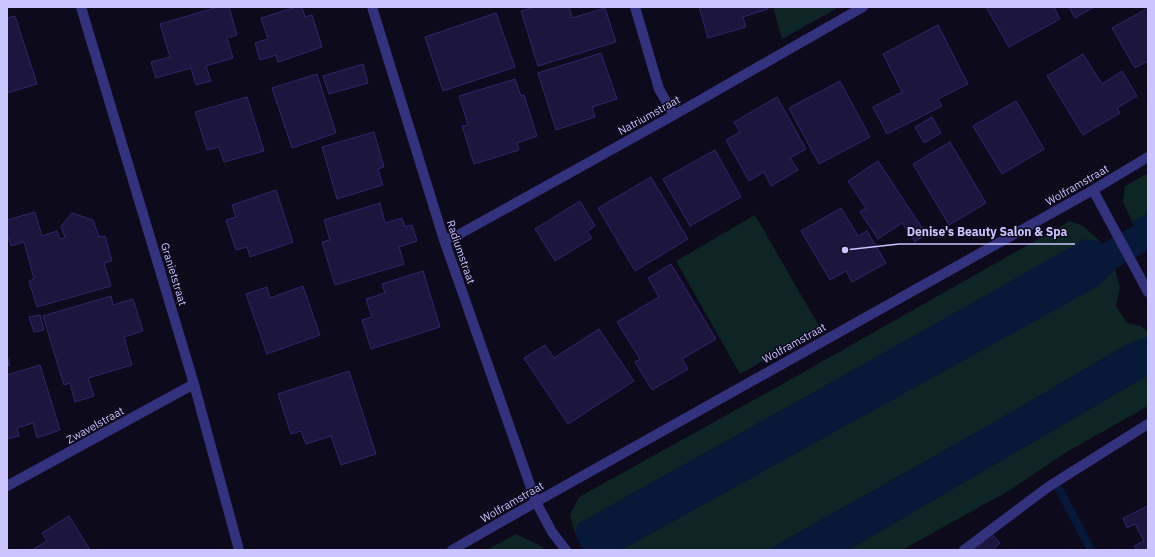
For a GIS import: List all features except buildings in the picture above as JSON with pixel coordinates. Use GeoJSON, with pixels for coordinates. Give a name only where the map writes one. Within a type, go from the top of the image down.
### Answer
{"type":"FeatureCollection","features":[{"type":"Feature","properties":{"kind":"street","name":"Granietstraat"},"geometry":{"type":"LineString","coordinates":[[81,7],[194,384],[239,550]]}},
{"type":"Feature","properties":{"kind":"street","name":"Radiumstraat"},"geometry":{"type":"LineString","coordinates":[[372,7],[444,240],[536,502],[552,532],[566,550]]}},
{"type":"Feature","properties":{"kind":"street"},"geometry":{"type":"LineString","coordinates":[[635,7],[659,89],[674,115]]}},
{"type":"Feature","properties":{"kind":"street","name":"Natriumstraat"},"geometry":{"type":"LineString","coordinates":[[444,240],[458,235],[674,115],[863,7]]}},
{"type":"Feature","properties":{"kind":"street","name":"Wolframstraat"},"geometry":{"type":"LineString","coordinates":[[452,550],[1093,190],[1148,157]]}},
{"type":"Feature","properties":{"kind":"street"},"geometry":{"type":"LineString","coordinates":[[1093,190],[1148,292]]}},
{"type":"Feature","properties":{"kind":"street","name":"Zwavelstraat"},"geometry":{"type":"LineString","coordinates":[[7,486],[194,384]]}},
{"type":"Feature","properties":{"kind":"street"},"geometry":{"type":"LineString","coordinates":[[964,550],[1048,487],[1148,424]]}},
{"type":"Feature","properties":{"kind":"green space"},"geometry":{"type":"Polygon","coordinates":[[[773,7],[839,7],[782,39],[773,7]]]}},
{"type":"Feature","properties":{"kind":"green space"},"geometry":{"type":"Polygon","coordinates":[[[1148,173],[1148,214],[1132,222],[1123,201],[1125,186],[1148,173]]]}},
{"type":"Feature","properties":{"kind":"green space"},"geometry":{"type":"Polygon","coordinates":[[[755,215],[820,328],[740,374],[676,261],[755,215]]]}},
{"type":"Feature","properties":{"kind":"green space"},"geometry":{"type":"Polygon","coordinates":[[[1070,221],[1083,226],[1100,241],[1085,240],[578,524],[575,533],[570,515],[579,497],[788,381],[1070,221]]]}},
{"type":"Feature","properties":{"kind":"green space"},"geometry":{"type":"Polygon","coordinates":[[[1115,269],[1120,287],[1116,306],[1127,323],[1141,326],[1148,332],[1148,337],[1128,344],[988,426],[768,550],[621,550],[1099,285],[1115,269]]]}},
{"type":"Feature","properties":{"kind":"green space"},"geometry":{"type":"Polygon","coordinates":[[[1148,375],[1148,406],[1065,453],[1010,490],[902,550],[848,550],[1148,375]]]}},
{"type":"Feature","properties":{"kind":"green space"},"geometry":{"type":"Polygon","coordinates":[[[516,534],[545,548],[532,550],[487,550],[516,534]]]}},
{"type":"Feature","properties":{"kind":"water"},"geometry":{"type":"Polygon","coordinates":[[[1148,214],[1148,252],[1132,222],[1148,214]]]}},
{"type":"Feature","properties":{"kind":"water"},"geometry":{"type":"Polygon","coordinates":[[[1085,239],[1100,241],[1115,269],[1100,285],[621,550],[583,550],[575,533],[578,524],[1085,239]]]}},
{"type":"Feature","properties":{"kind":"water"},"geometry":{"type":"Polygon","coordinates":[[[1148,337],[1148,375],[848,550],[768,550],[988,426],[1128,344],[1148,337]]]}},
{"type":"Feature","properties":{"kind":"waterway"},"geometry":{"type":"LineString","coordinates":[[1076,274],[1148,234]]}},
{"type":"Feature","properties":{"kind":"waterway"},"geometry":{"type":"LineString","coordinates":[[1059,489],[1091,550]]}},
{"type":"Feature","properties":{"kind":"place","name":"Denise's Beauty Salon & Spa"},"geometry":{"type":"Point","coordinates":[845,250]}}]}
